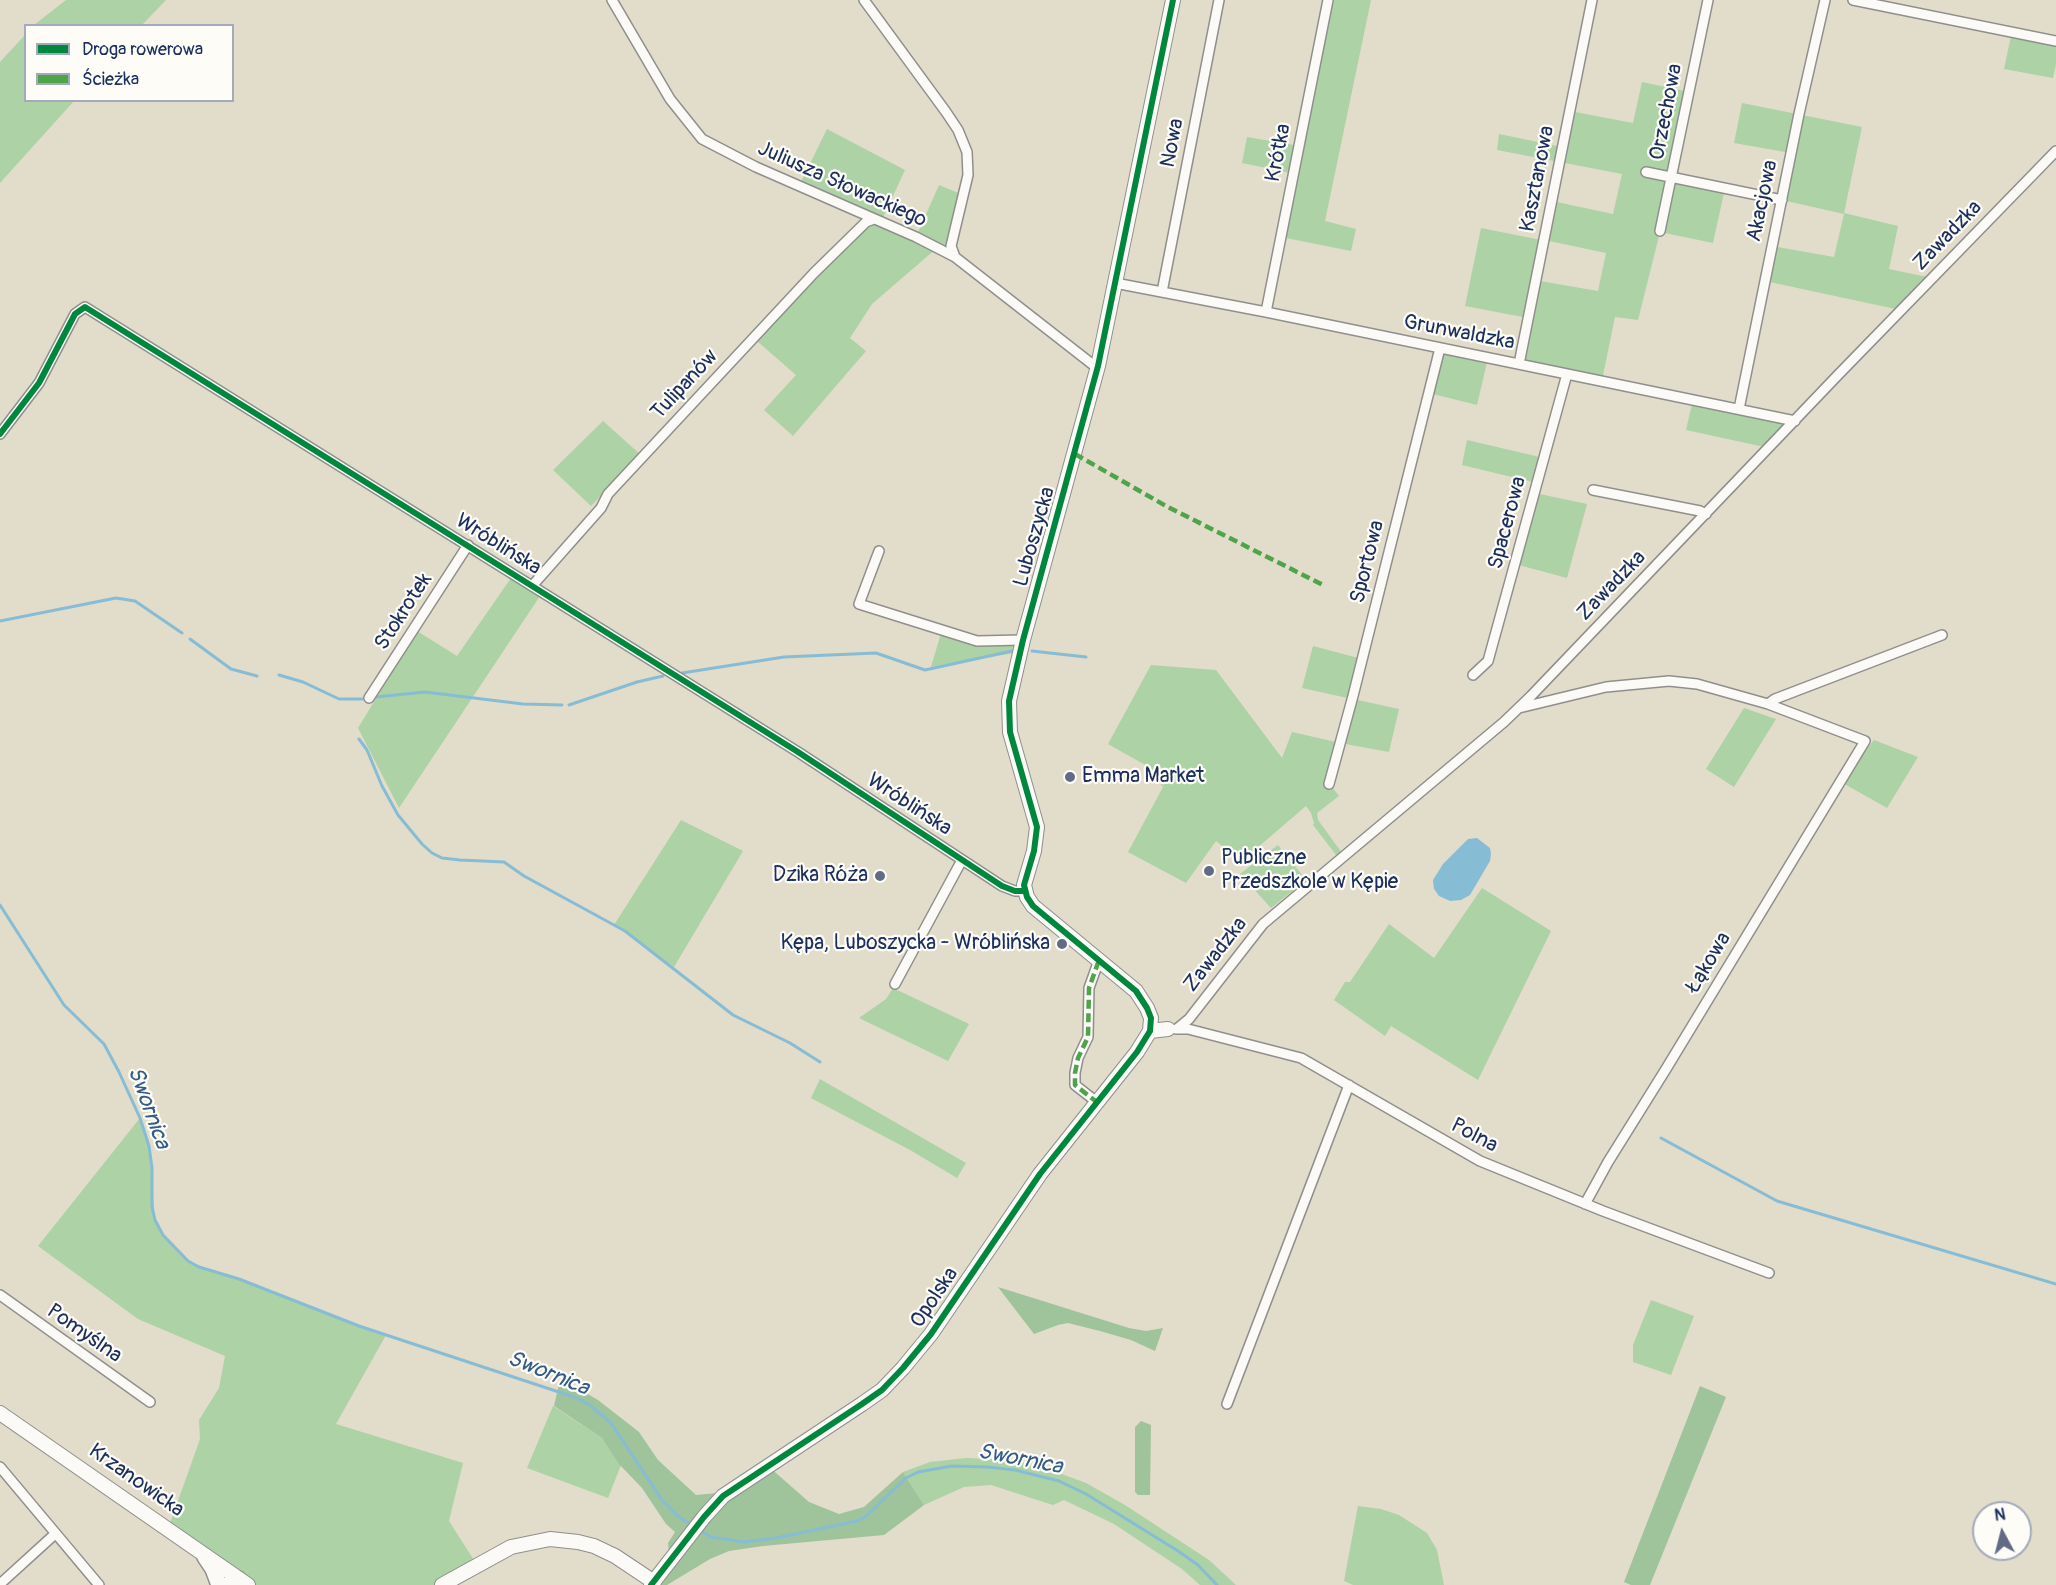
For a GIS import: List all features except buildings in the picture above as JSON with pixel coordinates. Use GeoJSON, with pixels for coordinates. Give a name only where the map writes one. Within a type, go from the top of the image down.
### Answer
{"type":"FeatureCollection","features":[{"type":"Feature","properties":{"kind":"main road"},"geometry":{"type":"LineString","coordinates":[[205,1557],[219,1585]]}},
{"type":"Feature","properties":{"kind":"street","name":"Juliusza Słowackiego"},"geometry":{"type":"LineString","coordinates":[[612,0],[670,99],[702,139],[756,167],[916,237],[955,257],[1083,357],[1098,366]]}},
{"type":"Feature","properties":{"kind":"street"},"geometry":{"type":"LineString","coordinates":[[864,0],[946,112],[964,142],[969,159],[968,175],[952,240],[952,251],[955,257]]}},
{"type":"Feature","properties":{"kind":"street","name":"Luboszycka"},"geometry":{"type":"LineString","coordinates":[[1025,891],[1025,879],[1038,837],[1013,744],[1009,720],[1012,682],[1098,366],[1173,0]]}},
{"type":"Feature","properties":{"kind":"street","name":"Nowa"},"geometry":{"type":"LineString","coordinates":[[1162,292],[1219,0]]}},
{"type":"Feature","properties":{"kind":"street","name":"Krótka"},"geometry":{"type":"LineString","coordinates":[[1266,312],[1328,0]]}},
{"type":"Feature","properties":{"kind":"street","name":"Kasztanowa"},"geometry":{"type":"LineString","coordinates":[[1519,364],[1592,0]]}},
{"type":"Feature","properties":{"kind":"street","name":"Orzechowa"},"geometry":{"type":"LineString","coordinates":[[1660,231],[1708,0]]}},
{"type":"Feature","properties":{"kind":"street","name":"Akacjowa"},"geometry":{"type":"LineString","coordinates":[[1739,410],[1825,0]]}},
{"type":"Feature","properties":{"kind":"street"},"geometry":{"type":"LineString","coordinates":[[1853,0],[2056,41]]}},
{"type":"Feature","properties":{"kind":"street","name":"Zawadzka"},"geometry":{"type":"LineString","coordinates":[[1173,1029],[1189,1019],[1263,924],[1518,708],[2056,151]]}},
{"type":"Feature","properties":{"kind":"street"},"geometry":{"type":"LineString","coordinates":[[1646,172],[1782,200]]}},
{"type":"Feature","properties":{"kind":"street","name":"Tulipanów"},"geometry":{"type":"LineString","coordinates":[[532,586],[601,508],[608,494],[814,273],[866,222],[874,219]]}},
{"type":"Feature","properties":{"kind":"street","name":"Grunwaldzka"},"geometry":{"type":"LineString","coordinates":[[1115,283],[1795,421]]}},
{"type":"Feature","properties":{"kind":"street","name":"Wróblińska"},"geometry":{"type":"LineString","coordinates":[[0,434],[39,382],[75,314],[85,307],[798,752],[1002,886],[1015,891],[1025,891]]}},
{"type":"Feature","properties":{"kind":"street","name":"Sportowa"},"geometry":{"type":"LineString","coordinates":[[1329,784],[1440,348]]}},
{"type":"Feature","properties":{"kind":"street","name":"Spacerowa"},"geometry":{"type":"LineString","coordinates":[[1473,675],[1488,661],[1567,374]]}},
{"type":"Feature","properties":{"kind":"street"},"geometry":{"type":"LineString","coordinates":[[1593,490],[1706,514]]}},
{"type":"Feature","properties":{"kind":"street","name":"Stokrotek"},"geometry":{"type":"LineString","coordinates":[[369,698],[468,545]]}},
{"type":"Feature","properties":{"kind":"street"},"geometry":{"type":"LineString","coordinates":[[879,551],[859,604],[977,640],[1023,640]]}},
{"type":"Feature","properties":{"kind":"street"},"geometry":{"type":"LineString","coordinates":[[1518,708],[1606,687],[1669,681],[1697,684],[1768,704],[1942,635]]}},
{"type":"Feature","properties":{"kind":"street","name":"Łąkowa"},"geometry":{"type":"LineString","coordinates":[[1585,1204],[1608,1162],[1865,741],[1768,704]]}},
{"type":"Feature","properties":{"kind":"street"},"geometry":{"type":"LineString","coordinates":[[895,984],[962,860]]}},
{"type":"Feature","properties":{"kind":"street"},"geometry":{"type":"LineString","coordinates":[[1025,891],[1033,906],[1128,984],[1141,998],[1150,1018],[1150,1031],[1173,1029]]}},
{"type":"Feature","properties":{"kind":"street"},"geometry":{"type":"LineString","coordinates":[[1098,1103],[1075,1085],[1075,1073],[1078,1058],[1088,1037],[1089,988],[1099,960]]}},
{"type":"Feature","properties":{"kind":"street","name":"Polna"},"geometry":{"type":"LineString","coordinates":[[1173,1029],[1188,1029],[1298,1056],[1480,1161],[1585,1204],[1769,1272]]}},
{"type":"Feature","properties":{"kind":"street","name":"Opolska"},"geometry":{"type":"LineString","coordinates":[[653,1584],[704,1517],[728,1492],[882,1390],[903,1368],[931,1334],[1040,1174],[1142,1046],[1150,1031]]}},
{"type":"Feature","properties":{"kind":"street"},"geometry":{"type":"LineString","coordinates":[[1227,1404],[1349,1085]]}},
{"type":"Feature","properties":{"kind":"street","name":"Pomyślna"},"geometry":{"type":"LineString","coordinates":[[0,1295],[150,1402]]}},
{"type":"Feature","properties":{"kind":"street","name":"Krzanowicka"},"geometry":{"type":"LineString","coordinates":[[0,1413],[168,1529],[238,1583]]}},
{"type":"Feature","properties":{"kind":"street"},"geometry":{"type":"LineString","coordinates":[[0,1467],[99,1585]]}},
{"type":"Feature","properties":{"kind":"street"},"geometry":{"type":"LineString","coordinates":[[0,1584],[54,1534]]}},
{"type":"Feature","properties":{"kind":"street"},"geometry":{"type":"LineString","coordinates":[[442,1585],[511,1547],[550,1539],[594,1546],[615,1556],[653,1584]]}},
{"type":"Feature","properties":{"kind":"green space"},"geometry":{"type":"Polygon","coordinates":[[[66,0],[166,0],[143,24],[35,24],[66,0]]]}},
{"type":"Feature","properties":{"kind":"green space"},"geometry":{"type":"Polygon","coordinates":[[[1328,0],[1371,0],[1325,221],[1356,229],[1351,251],[1281,237],[1291,173],[1242,163],[1247,137],[1299,146],[1328,0]]]}},
{"type":"Feature","properties":{"kind":"green space"},"geometry":{"type":"Polygon","coordinates":[[[24,36],[24,102],[73,102],[0,183],[0,62],[24,36]]]}},
{"type":"Feature","properties":{"kind":"green space"},"geometry":{"type":"Polygon","coordinates":[[[2011,36],[2056,45],[2053,78],[2004,69],[2011,36]]]}},
{"type":"Feature","properties":{"kind":"green space"},"geometry":{"type":"Polygon","coordinates":[[[1642,82],[1689,92],[1673,176],[1725,188],[1713,243],[1660,232],[1638,320],[1615,317],[1602,380],[1519,364],[1528,318],[1465,306],[1481,228],[1541,240],[1540,281],[1598,291],[1606,253],[1549,241],[1552,201],[1613,214],[1622,174],[1497,150],[1499,134],[1562,147],[1570,111],[1633,123],[1642,82]]]}},
{"type":"Feature","properties":{"kind":"green space"},"geometry":{"type":"Polygon","coordinates":[[[1742,103],[1862,127],[1844,213],[1898,226],[1889,269],[1932,278],[1900,310],[1765,281],[1772,246],[1834,257],[1844,214],[1782,200],[1791,153],[1734,143],[1742,103]]]}},
{"type":"Feature","properties":{"kind":"green space"},"geometry":{"type":"Polygon","coordinates":[[[827,129],[905,170],[881,222],[916,237],[939,185],[963,195],[952,251],[937,248],[872,304],[850,338],[866,351],[793,436],[764,410],[796,375],[757,341],[873,219],[799,186],[827,129]]]}},
{"type":"Feature","properties":{"kind":"green space"},"geometry":{"type":"Polygon","coordinates":[[[1440,348],[1488,358],[1477,405],[1429,393],[1440,348]]]}},
{"type":"Feature","properties":{"kind":"green space"},"geometry":{"type":"Polygon","coordinates":[[[1693,400],[1795,421],[1769,448],[1686,430],[1693,400]]]}},
{"type":"Feature","properties":{"kind":"green space"},"geometry":{"type":"Polygon","coordinates":[[[603,421],[641,455],[591,506],[553,470],[603,421]]]}},
{"type":"Feature","properties":{"kind":"green space"},"geometry":{"type":"Polygon","coordinates":[[[1467,440],[1544,458],[1537,483],[1462,465],[1467,440]]]}},
{"type":"Feature","properties":{"kind":"green space"},"geometry":{"type":"Polygon","coordinates":[[[1535,493],[1587,504],[1567,578],[1515,564],[1535,493]]]}},
{"type":"Feature","properties":{"kind":"green space"},"geometry":{"type":"Polygon","coordinates":[[[511,578],[540,596],[399,808],[358,728],[417,631],[457,656],[511,578]]]}},
{"type":"Feature","properties":{"kind":"green space"},"geometry":{"type":"Polygon","coordinates":[[[942,630],[977,641],[1023,640],[1020,652],[931,667],[942,630]]]}},
{"type":"Feature","properties":{"kind":"green space"},"geometry":{"type":"Polygon","coordinates":[[[1313,646],[1362,659],[1353,699],[1399,709],[1389,752],[1340,743],[1352,699],[1302,688],[1313,646]]]}},
{"type":"Feature","properties":{"kind":"green space"},"geometry":{"type":"Polygon","coordinates":[[[1151,665],[1216,670],[1282,758],[1292,732],[1340,743],[1329,783],[1339,796],[1317,813],[1318,820],[1345,857],[1340,860],[1313,825],[1311,813],[1306,806],[1250,854],[1233,854],[1216,841],[1186,883],[1128,852],[1163,787],[1147,766],[1108,744],[1151,665]]]}},
{"type":"Feature","properties":{"kind":"green space"},"geometry":{"type":"Polygon","coordinates":[[[1744,708],[1776,719],[1734,787],[1706,769],[1744,708]]]}},
{"type":"Feature","properties":{"kind":"green space"},"geometry":{"type":"Polygon","coordinates":[[[1874,740],[1918,757],[1887,808],[1841,782],[1874,740]]]}},
{"type":"Feature","properties":{"kind":"green space"},"geometry":{"type":"Polygon","coordinates":[[[681,820],[743,851],[674,967],[614,925],[681,820]]]}},
{"type":"Feature","properties":{"kind":"green space"},"geometry":{"type":"Polygon","coordinates":[[[1278,845],[1306,880],[1271,908],[1240,874],[1278,845]]]}},
{"type":"Feature","properties":{"kind":"green space"},"geometry":{"type":"Polygon","coordinates":[[[1482,888],[1551,931],[1478,1080],[1391,1026],[1385,1036],[1334,1000],[1345,982],[1350,982],[1389,924],[1434,958],[1482,888]]]}},
{"type":"Feature","properties":{"kind":"green space"},"geometry":{"type":"Polygon","coordinates":[[[893,988],[969,1024],[948,1061],[859,1018],[886,999],[893,988]]]}},
{"type":"Feature","properties":{"kind":"green space"},"geometry":{"type":"Polygon","coordinates":[[[820,1079],[966,1163],[957,1178],[910,1150],[811,1098],[820,1079]]]}},
{"type":"Feature","properties":{"kind":"green space"},"geometry":{"type":"Polygon","coordinates":[[[140,1118],[149,1146],[155,1220],[163,1235],[188,1261],[386,1335],[336,1424],[463,1463],[449,1521],[477,1565],[442,1585],[248,1585],[168,1529],[200,1439],[199,1420],[219,1388],[225,1356],[138,1319],[38,1246],[140,1118]]]}},
{"type":"Feature","properties":{"kind":"green space"},"geometry":{"type":"Polygon","coordinates":[[[998,1287],[1129,1328],[1146,1331],[1163,1328],[1155,1351],[1131,1340],[1068,1323],[1034,1334],[998,1287]]]}},
{"type":"Feature","properties":{"kind":"green space"},"geometry":{"type":"Polygon","coordinates":[[[1651,1300],[1694,1316],[1671,1375],[1633,1362],[1633,1345],[1651,1300]]]}},
{"type":"Feature","properties":{"kind":"green space"},"geometry":{"type":"Polygon","coordinates":[[[559,1384],[570,1384],[598,1400],[639,1432],[658,1460],[696,1495],[728,1492],[768,1466],[809,1502],[839,1514],[864,1507],[903,1472],[924,1505],[884,1535],[729,1551],[710,1559],[667,1585],[657,1585],[670,1562],[668,1543],[675,1532],[666,1524],[642,1488],[619,1464],[602,1438],[554,1406],[559,1384]]]}},
{"type":"Feature","properties":{"kind":"green space"},"geometry":{"type":"Polygon","coordinates":[[[1700,1386],[1726,1397],[1650,1585],[1631,1585],[1624,1582],[1700,1386]]]}},
{"type":"Feature","properties":{"kind":"green space"},"geometry":{"type":"Polygon","coordinates":[[[553,1406],[602,1438],[621,1465],[608,1498],[527,1468],[553,1406]]]}},
{"type":"Feature","properties":{"kind":"green space"},"geometry":{"type":"Polygon","coordinates":[[[1141,1421],[1151,1425],[1150,1495],[1138,1495],[1135,1492],[1135,1427],[1141,1421]]]}},
{"type":"Feature","properties":{"kind":"green space"},"geometry":{"type":"Polygon","coordinates":[[[966,1458],[1012,1460],[1048,1469],[1086,1483],[1125,1505],[1209,1560],[1236,1585],[1200,1585],[1182,1569],[1114,1524],[1064,1500],[1053,1505],[991,1485],[964,1487],[924,1505],[903,1472],[930,1462],[966,1458]]]}},
{"type":"Feature","properties":{"kind":"green space"},"geometry":{"type":"Polygon","coordinates":[[[1358,1506],[1381,1509],[1399,1515],[1427,1533],[1437,1550],[1444,1585],[1353,1585],[1344,1581],[1358,1506]]]}},
{"type":"Feature","properties":{"kind":"water"},"geometry":{"type":"Polygon","coordinates":[[[1477,838],[1490,848],[1491,854],[1490,861],[1470,895],[1461,900],[1450,901],[1439,896],[1434,889],[1433,880],[1443,864],[1468,839],[1477,838]]]}},
{"type":"Feature","properties":{"kind":"waterway"},"geometry":{"type":"LineString","coordinates":[[0,621],[116,598],[135,601],[182,633]]}},
{"type":"Feature","properties":{"kind":"waterway"},"geometry":{"type":"LineString","coordinates":[[190,639],[231,669],[257,676]]}},
{"type":"Feature","properties":{"kind":"waterway"},"geometry":{"type":"LineString","coordinates":[[682,673],[784,657],[876,653],[925,670],[1012,651]]}},
{"type":"Feature","properties":{"kind":"waterway"},"geometry":{"type":"LineString","coordinates":[[1032,651],[1086,657]]}},
{"type":"Feature","properties":{"kind":"waterway"},"geometry":{"type":"LineString","coordinates":[[279,675],[303,682],[339,699],[362,699]]}},
{"type":"Feature","properties":{"kind":"waterway"},"geometry":{"type":"LineString","coordinates":[[569,705],[637,682],[663,676]]}},
{"type":"Feature","properties":{"kind":"waterway"},"geometry":{"type":"LineString","coordinates":[[376,697],[425,692],[523,704],[562,705]]}},
{"type":"Feature","properties":{"kind":"waterway"},"geometry":{"type":"LineString","coordinates":[[359,739],[367,750],[382,786],[398,815],[432,853],[442,858],[504,862],[524,876],[625,931],[733,1015],[790,1043],[820,1062]]}},
{"type":"Feature","properties":{"kind":"waterway","name":"Swornica"},"geometry":{"type":"LineString","coordinates":[[0,905],[64,1005],[104,1044],[119,1072],[140,1118],[149,1146],[152,1168],[152,1207],[155,1220],[163,1235],[188,1261],[359,1326],[577,1398],[591,1406],[611,1423],[662,1500],[691,1525]]}},
{"type":"Feature","properties":{"kind":"waterway"},"geometry":{"type":"LineString","coordinates":[[1661,1138],[1777,1201],[2056,1284]]}},
{"type":"Feature","properties":{"kind":"waterway","name":"Swornica"},"geometry":{"type":"LineString","coordinates":[[699,1530],[711,1537],[744,1542],[776,1538],[857,1521],[865,1517],[906,1478],[918,1472],[952,1466],[988,1467],[1015,1470],[1059,1481],[1086,1494],[1178,1551],[1198,1565],[1217,1585]]}},
{"type":"Feature","properties":{"kind":"marked path"},"geometry":{"type":"LineString","coordinates":[[1075,454],[1166,506],[1323,585]]}},
{"type":"Feature","properties":{"kind":"marked path"},"geometry":{"type":"LineString","coordinates":[[1098,1103],[1075,1085],[1075,1073],[1078,1058],[1088,1037],[1089,988],[1099,960]]}},
{"type":"Feature","properties":{"kind":"cycle path"},"geometry":{"type":"LineString","coordinates":[[651,1585],[723,1496],[882,1390],[903,1368],[931,1334],[1040,1174],[1137,1052],[1150,1031],[1151,1018],[1136,991],[1033,906],[1027,897],[1024,885],[1034,851],[1037,827],[1010,732],[1009,701],[1023,640],[1098,366],[1173,0]]}},
{"type":"Feature","properties":{"kind":"cycle path"},"geometry":{"type":"LineString","coordinates":[[0,434],[39,383],[75,314],[85,307],[798,752],[1002,886],[1015,891],[1025,891]]}},
{"type":"Feature","properties":{"kind":"place","name":"Emma Market"},"geometry":{"type":"Point","coordinates":[1070,777]}},
{"type":"Feature","properties":{"kind":"place","name":"Publiczne Przedszkole w Kępie"},"geometry":{"type":"Point","coordinates":[1209,871]}},
{"type":"Feature","properties":{"kind":"place","name":"Dzika Róża"},"geometry":{"type":"Point","coordinates":[880,876]}},
{"type":"Feature","properties":{"kind":"place","name":"Kępa, Luboszycka - Wróblińska"},"geometry":{"type":"Point","coordinates":[1062,944]}}]}
